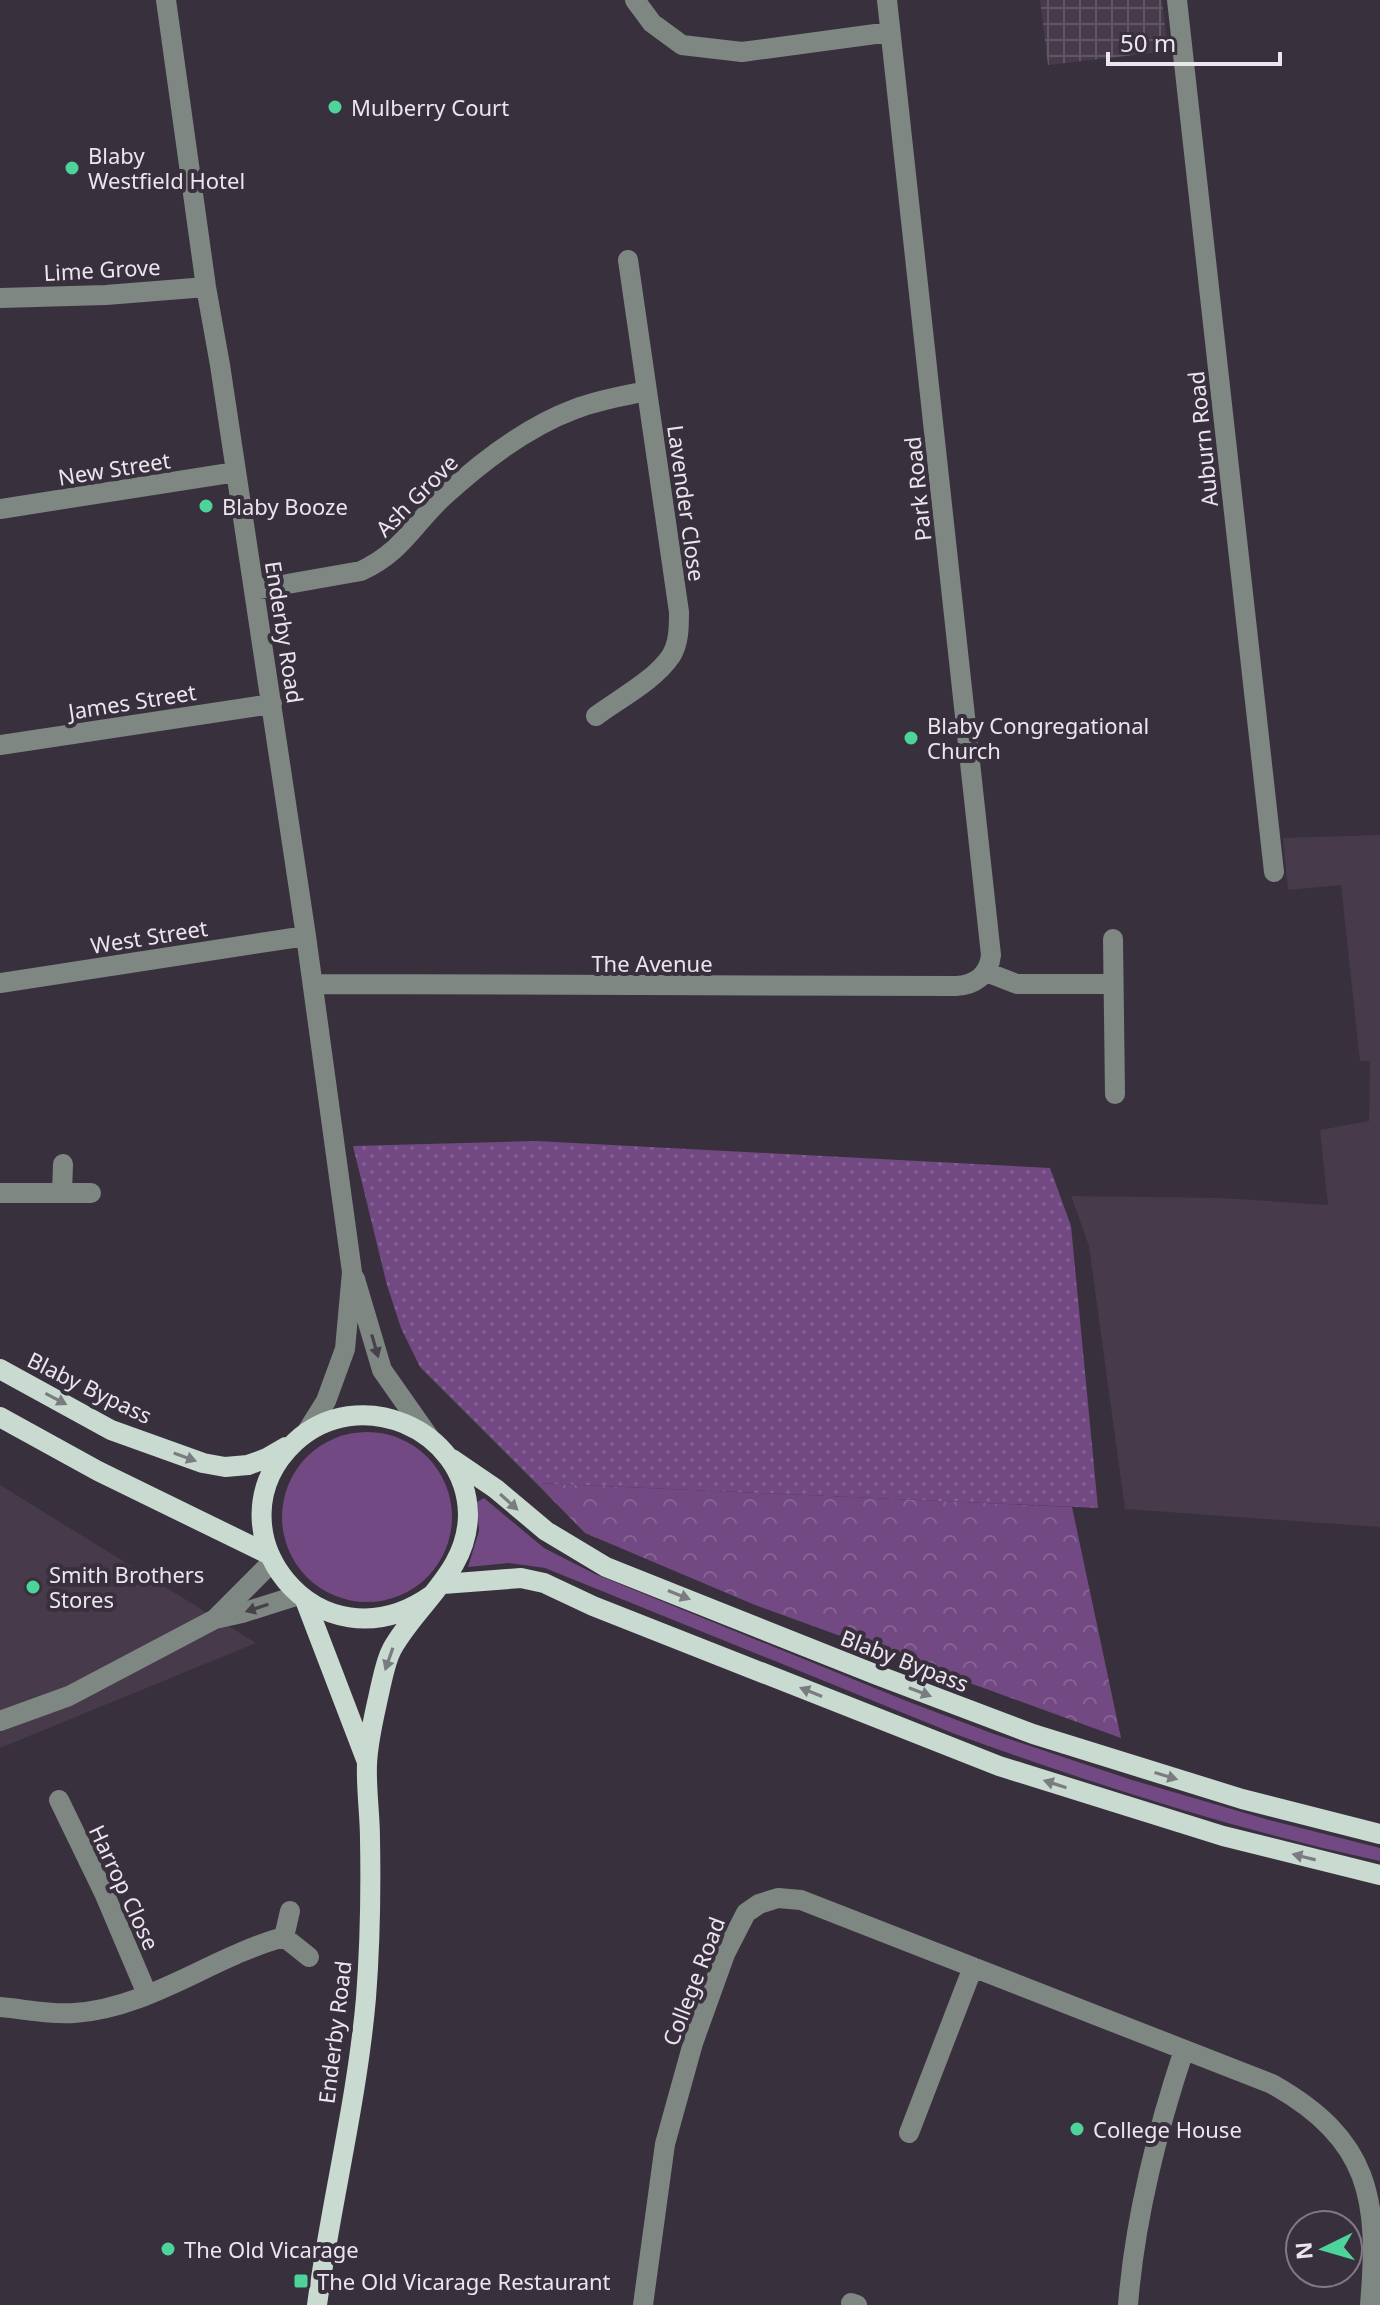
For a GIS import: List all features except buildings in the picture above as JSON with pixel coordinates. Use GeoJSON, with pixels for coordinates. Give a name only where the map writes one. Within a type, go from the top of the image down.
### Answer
{"type":"FeatureCollection","features":[{"type":"Feature","properties":{"kind":"main road","name":"Blaby Bypass"},"geometry":{"type":"LineString","coordinates":[[0,1369],[111,1430],[203,1463],[225,1467],[248,1465],[267,1458],[300,1438]]}},
{"type":"Feature","properties":{"kind":"main road"},"geometry":{"type":"LineString","coordinates":[[367,1762],[390,1653],[406,1626],[437,1589],[462,1551],[468,1513],[461,1480],[447,1455],[429,1437],[397,1419],[365,1414],[336,1419],[300,1438],[275,1468],[267,1487],[263,1525],[271,1558],[283,1578],[302,1598],[333,1614],[367,1619],[401,1613],[437,1589],[515,1578],[544,1583],[593,1606],[999,1766],[1223,1836],[1380,1875]]}},
{"type":"Feature","properties":{"kind":"main road"},"geometry":{"type":"LineString","coordinates":[[0,1417],[98,1471],[271,1558]]}},
{"type":"Feature","properties":{"kind":"main road","name":"Blaby Bypass"},"geometry":{"type":"LineString","coordinates":[[447,1455],[496,1489],[546,1531],[606,1567],[1033,1734],[1228,1795],[1380,1834]]}},
{"type":"Feature","properties":{"kind":"main road"},"geometry":{"type":"LineString","coordinates":[[302,1598],[367,1762]]}},
{"type":"Feature","properties":{"kind":"main road","name":"Enderby Road"},"geometry":{"type":"LineString","coordinates":[[317,2305],[366,1995],[370,1838],[367,1762]]}},
{"type":"Feature","properties":{"kind":"street","name":"Enderby Road"},"geometry":{"type":"LineString","coordinates":[[166,0],[206,287],[306,936],[352,1272],[345,1349],[326,1401],[300,1438]]}},
{"type":"Feature","properties":{"kind":"street"},"geometry":{"type":"LineString","coordinates":[[635,0],[652,23],[682,45],[742,52],[890,32]]}},
{"type":"Feature","properties":{"kind":"street","name":"Park Road"},"geometry":{"type":"LineString","coordinates":[[887,0],[991,955],[986,972]]}},
{"type":"Feature","properties":{"kind":"street","name":"Auburn Road"},"geometry":{"type":"LineString","coordinates":[[1177,0],[1274,872]]}},
{"type":"Feature","properties":{"kind":"street","name":"Lavender Close"},"geometry":{"type":"LineString","coordinates":[[596,716],[652,675],[672,655],[679,634],[679,612],[628,260]]}},
{"type":"Feature","properties":{"kind":"street","name":"Lime Grove"},"geometry":{"type":"LineString","coordinates":[[0,298],[106,295],[206,287]]}},
{"type":"Feature","properties":{"kind":"street","name":"Ash Grove"},"geometry":{"type":"LineString","coordinates":[[254,590],[361,571],[377,564],[392,553],[468,474],[508,445],[549,420],[577,408],[647,391]]}},
{"type":"Feature","properties":{"kind":"street","name":"New Street"},"geometry":{"type":"LineString","coordinates":[[0,509],[236,472]]}},
{"type":"Feature","properties":{"kind":"street","name":"James Street"},"geometry":{"type":"LineString","coordinates":[[0,745],[272,704]]}},
{"type":"Feature","properties":{"kind":"street","name":"West Street"},"geometry":{"type":"LineString","coordinates":[[0,983],[306,936]]}},
{"type":"Feature","properties":{"kind":"street"},"geometry":{"type":"LineString","coordinates":[[1113,939],[1115,1094]]}},
{"type":"Feature","properties":{"kind":"street"},"geometry":{"type":"LineString","coordinates":[[986,972],[1007,983],[1017,984],[1113,984]]}},
{"type":"Feature","properties":{"kind":"street","name":"The Avenue"},"geometry":{"type":"LineString","coordinates":[[313,984],[965,986],[981,979],[986,972]]}},
{"type":"Feature","properties":{"kind":"street"},"geometry":{"type":"LineString","coordinates":[[62,1193],[63,1164]]}},
{"type":"Feature","properties":{"kind":"street"},"geometry":{"type":"LineString","coordinates":[[0,1193],[91,1193]]}},
{"type":"Feature","properties":{"kind":"street","name":"Enderby Road"},"geometry":{"type":"LineString","coordinates":[[352,1272],[364,1303],[382,1370],[429,1437]]}},
{"type":"Feature","properties":{"kind":"street"},"geometry":{"type":"LineString","coordinates":[[215,1619],[271,1558]]}},
{"type":"Feature","properties":{"kind":"street"},"geometry":{"type":"LineString","coordinates":[[0,1721],[69,1696],[215,1619],[302,1598]]}},
{"type":"Feature","properties":{"kind":"street","name":"Harrop Close"},"geometry":{"type":"LineString","coordinates":[[59,1800],[105,1895],[147,1994]]}},
{"type":"Feature","properties":{"kind":"street","name":"College Road"},"geometry":{"type":"LineString","coordinates":[[643,2305],[657,2190],[677,2098],[693,2043],[725,1954],[746,1913],[759,1904],[778,1898],[801,1900],[1272,2084],[1302,2101],[1326,2120],[1350,2152],[1367,2190],[1374,2232],[1370,2305]]}},
{"type":"Feature","properties":{"kind":"street"},"geometry":{"type":"LineString","coordinates":[[284,1937],[290,1911]]}},
{"type":"Feature","properties":{"kind":"street"},"geometry":{"type":"LineString","coordinates":[[0,2007],[73,2013],[121,2005],[245,1950],[284,1937]]}},
{"type":"Feature","properties":{"kind":"street"},"geometry":{"type":"LineString","coordinates":[[284,1937],[309,1957]]}},
{"type":"Feature","properties":{"kind":"street"},"geometry":{"type":"LineString","coordinates":[[909,2133],[973,1967]]}},
{"type":"Feature","properties":{"kind":"street"},"geometry":{"type":"LineString","coordinates":[[1128,2305],[1132,2254],[1145,2182],[1163,2111],[1184,2050]]}},
{"type":"Feature","properties":{"kind":"shaded area"},"geometry":{"type":"Polygon","coordinates":[[[1040,0],[1162,0],[1168,51],[1048,65],[1040,0]]]}},
{"type":"Feature","properties":{"kind":"shaded area"},"geometry":{"type":"Polygon","coordinates":[[[1380,835],[1380,1527],[1125,1509],[1089,1246],[1071,1196],[1222,1198],[1328,1205],[1320,1130],[1369,1121],[1370,1061],[1360,1061],[1341,885],[1288,890],[1283,838],[1380,835]]]}},
{"type":"Feature","properties":{"kind":"shaded area"},"geometry":{"type":"Polygon","coordinates":[[[0,1485],[256,1643],[0,1748],[0,1485]]]}},
{"type":"Feature","properties":{"kind":"green space"},"geometry":{"type":"Polygon","coordinates":[[[536,1141],[1050,1168],[1071,1226],[1098,1508],[536,1483],[420,1367],[401,1328],[387,1285],[353,1146],[536,1141]]]}},
{"type":"Feature","properties":{"kind":"green space"},"geometry":{"type":"Polygon","coordinates":[[[367,1432],[400,1438],[427,1457],[446,1484],[452,1517],[446,1550],[427,1577],[400,1596],[367,1602],[334,1596],[307,1577],[288,1550],[282,1517],[288,1484],[307,1457],[334,1438],[367,1432]]]}},
{"type":"Feature","properties":{"kind":"green space"},"geometry":{"type":"Polygon","coordinates":[[[536,1483],[1072,1507],[1121,1738],[755,1605],[585,1533],[536,1483]]]}},
{"type":"Feature","properties":{"kind":"green space"},"geometry":{"type":"Polygon","coordinates":[[[484,1498],[544,1548],[595,1574],[909,1702],[1132,1780],[1380,1848],[1380,1861],[1219,1820],[1007,1753],[545,1568],[509,1563],[468,1567],[479,1531],[477,1502],[484,1498]]]}},
{"type":"Feature","properties":{"kind":"place","name":"Mulberry Court"},"geometry":{"type":"Point","coordinates":[335,107]}},
{"type":"Feature","properties":{"kind":"place","name":"Blaby Westfield Hotel"},"geometry":{"type":"Point","coordinates":[72,168]}},
{"type":"Feature","properties":{"kind":"place","name":"Blaby Booze"},"geometry":{"type":"Point","coordinates":[206,506]}},
{"type":"Feature","properties":{"kind":"place","name":"Blaby Congregational Church"},"geometry":{"type":"Point","coordinates":[911,738]}},
{"type":"Feature","properties":{"kind":"place","name":"Smith Brothers Stores"},"geometry":{"type":"Point","coordinates":[33,1587]}},
{"type":"Feature","properties":{"kind":"place","name":"College House"},"geometry":{"type":"Point","coordinates":[1077,2129]}},
{"type":"Feature","properties":{"kind":"place","name":"The Old Vicarage"},"geometry":{"type":"Point","coordinates":[168,2249]}},
{"type":"Feature","properties":{"kind":"place","name":"The Old Vicarage Restaurant"},"geometry":{"type":"Point","coordinates":[301,2281]}}]}
